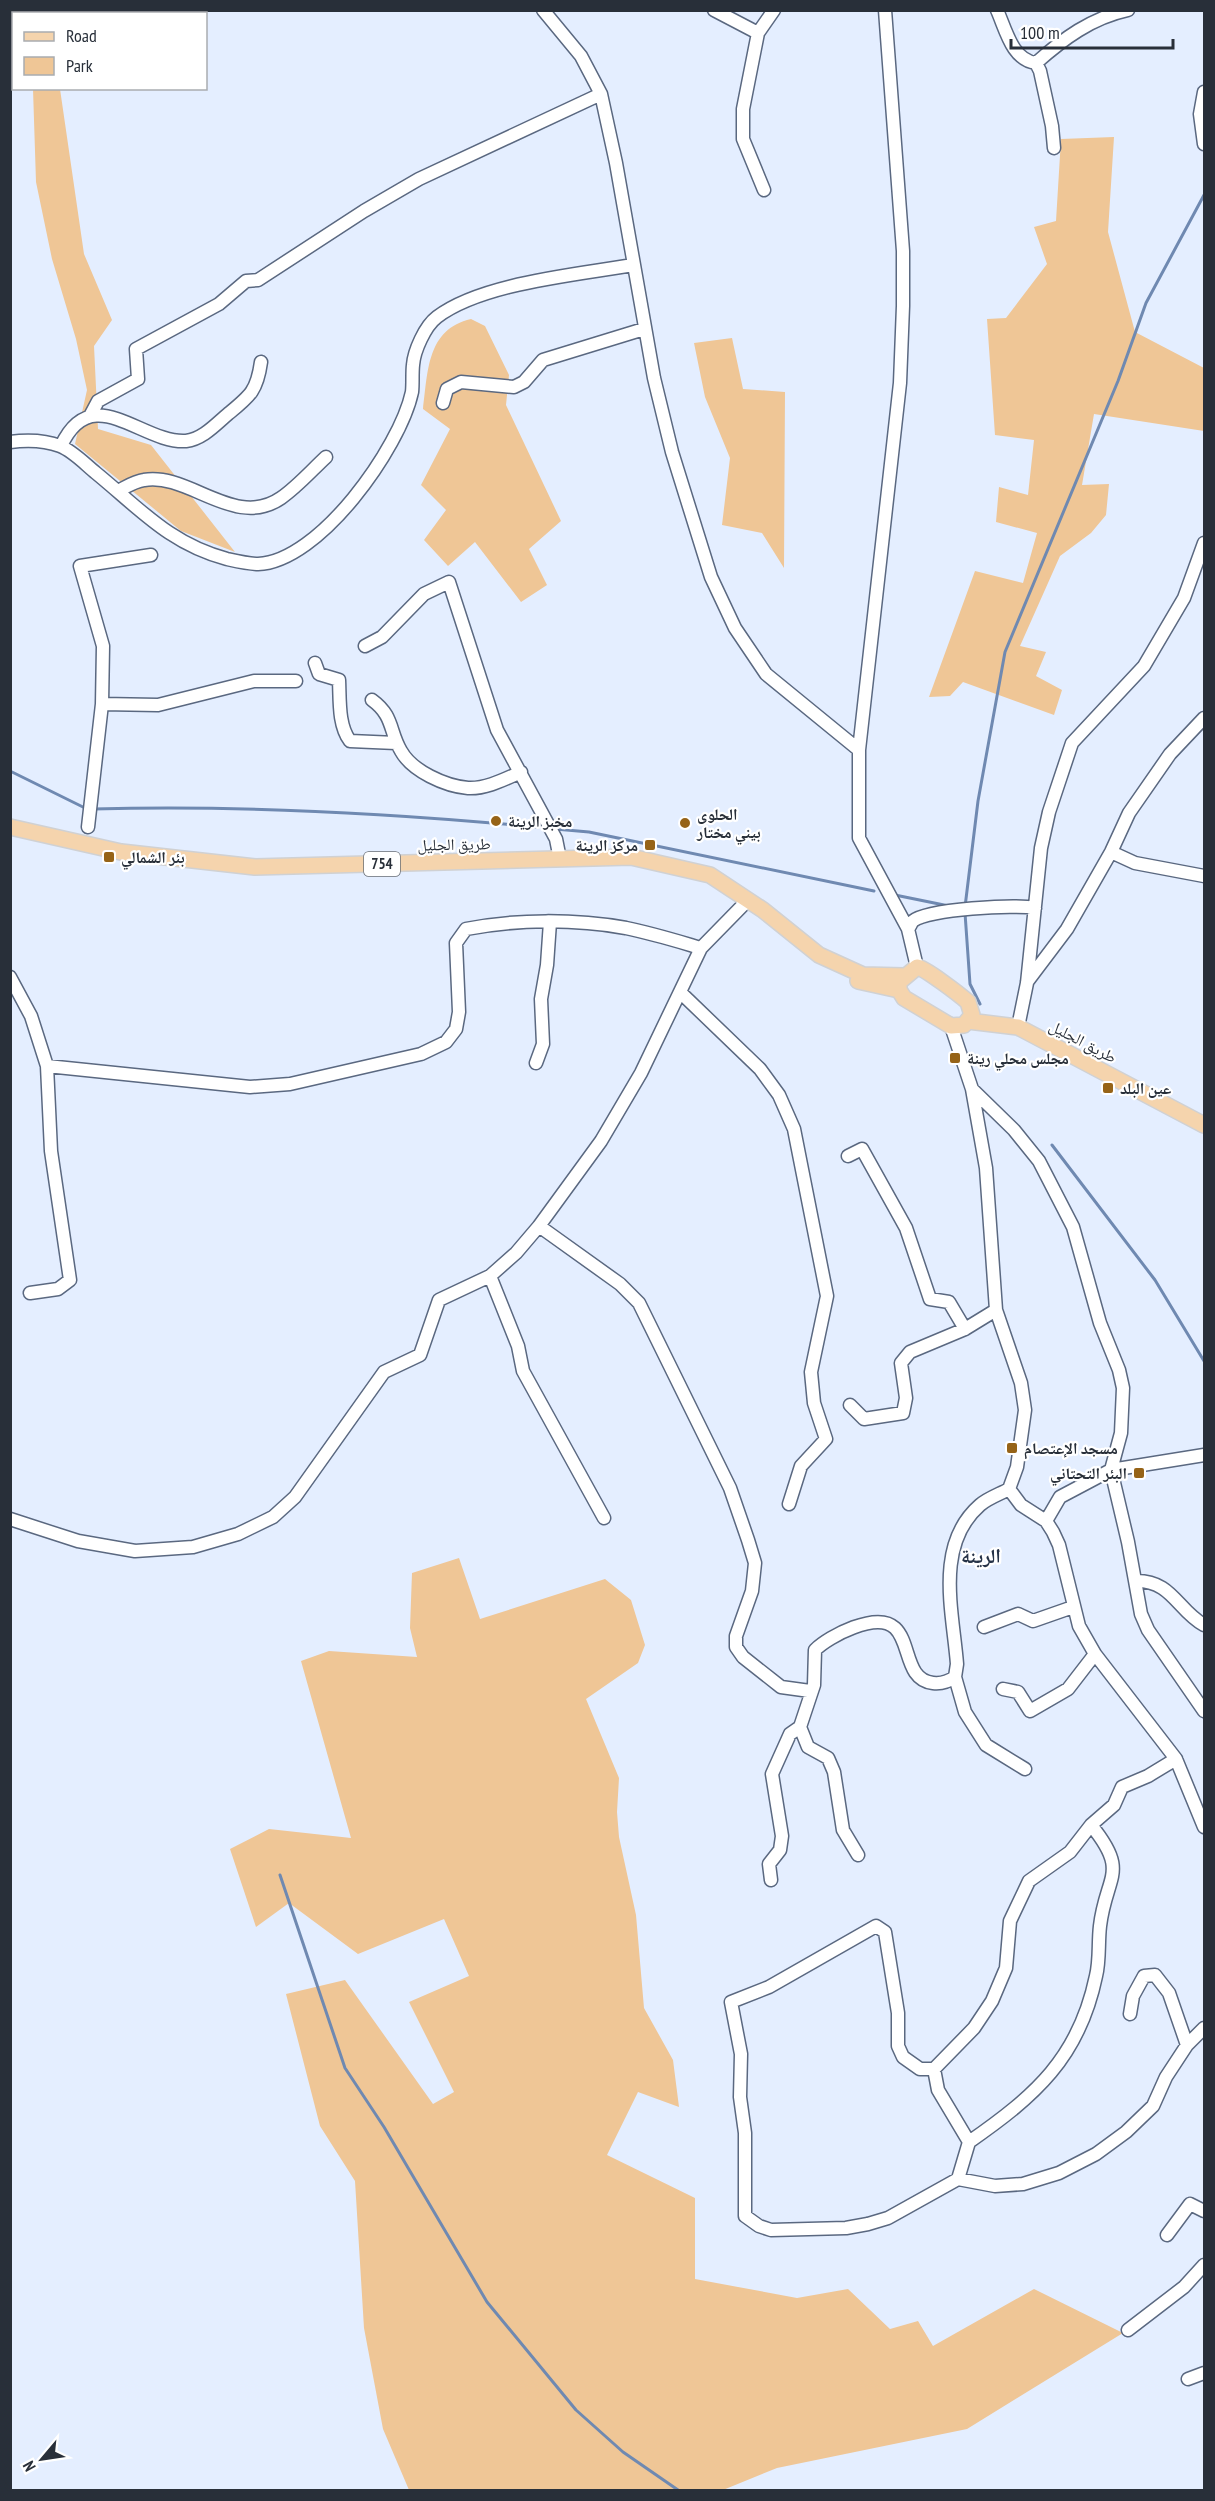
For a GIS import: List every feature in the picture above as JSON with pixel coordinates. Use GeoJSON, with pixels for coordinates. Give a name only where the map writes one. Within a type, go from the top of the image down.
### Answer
{"type":"FeatureCollection","features":[{"type":"Feature","properties":{"kind":"main road","name":"طريق الجليل"},"geometry":{"type":"LineString","coordinates":[[10,827],[121,852],[255,867],[631,857],[710,875],[748,900],[764,918],[820,964],[863,983],[902,983]]}},
{"type":"Feature","properties":{"kind":"main road","name":"طريق الجليل"},"geometry":{"type":"LineString","coordinates":[[917,967],[924,968],[970,1005],[1204,1125]]}},
{"type":"Feature","properties":{"kind":"main road"},"geometry":{"type":"LineString","coordinates":[[917,967],[902,983],[912,1004],[958,1028],[972,1015],[970,1005]]}},
{"type":"Feature","properties":{"kind":"main road","name":"طريق الجليل"},"geometry":{"type":"LineString","coordinates":[[968,1021],[1012,1025]]}},
{"type":"Feature","properties":{"kind":"street"},"geometry":{"type":"LineString","coordinates":[[543,10],[581,56],[601,94],[616,163],[644,329],[672,452],[711,577],[735,628],[766,674],[859,750]]}},
{"type":"Feature","properties":{"kind":"street"},"geometry":{"type":"LineString","coordinates":[[714,10],[758,33]]}},
{"type":"Feature","properties":{"kind":"street"},"geometry":{"type":"LineString","coordinates":[[764,190],[743,139],[743,109],[758,33],[774,10]]}},
{"type":"Feature","properties":{"kind":"street"},"geometry":{"type":"LineString","coordinates":[[885,10],[903,251],[903,306],[900,383],[859,750],[859,838],[908,929],[917,967]]}},
{"type":"Feature","properties":{"kind":"street"},"geometry":{"type":"LineString","coordinates":[[997,10],[1017,54],[1026,62],[1036,63],[1060,42],[1087,25],[1128,10]]}},
{"type":"Feature","properties":{"kind":"street"},"geometry":{"type":"LineString","coordinates":[[1036,63],[1044,84],[1054,148]]}},
{"type":"Feature","properties":{"kind":"street"},"geometry":{"type":"LineString","coordinates":[[1204,92],[1200,114],[1204,144]]}},
{"type":"Feature","properties":{"kind":"street"},"geometry":{"type":"LineString","coordinates":[[61,446],[73,426],[90,416],[98,401],[138,379],[136,349],[219,304],[246,280],[258,280],[363,210],[419,178],[601,94]]}},
{"type":"Feature","properties":{"kind":"street"},"geometry":{"type":"LineString","coordinates":[[10,442],[31,440],[61,446],[173,537],[201,552],[259,564],[284,558],[302,550],[360,493],[376,469],[412,393],[413,363],[421,341],[435,319],[460,303],[505,289],[633,265]]}},
{"type":"Feature","properties":{"kind":"street"},"geometry":{"type":"LineString","coordinates":[[443,403],[447,389],[461,382],[514,387],[524,382],[543,360],[644,329]]}},
{"type":"Feature","properties":{"kind":"street"},"geometry":{"type":"LineString","coordinates":[[90,416],[114,418],[185,441],[203,435],[250,395],[258,383],[261,362]]}},
{"type":"Feature","properties":{"kind":"street"},"geometry":{"type":"LineString","coordinates":[[118,491],[144,480],[163,480],[230,504],[248,508],[281,499],[326,457]]}},
{"type":"Feature","properties":{"kind":"street"},"geometry":{"type":"LineString","coordinates":[[1012,1025],[1027,982],[1041,848],[1047,821],[1072,743],[1144,666],[1184,598],[1204,543]]}},
{"type":"Feature","properties":{"kind":"street"},"geometry":{"type":"LineString","coordinates":[[88,827],[102,704],[103,646],[80,566],[151,555]]}},
{"type":"Feature","properties":{"kind":"street"},"geometry":{"type":"LineString","coordinates":[[365,646],[382,637],[424,594],[448,582],[497,730],[556,839],[560,859]]}},
{"type":"Feature","properties":{"kind":"street"},"geometry":{"type":"LineString","coordinates":[[315,663],[319,674],[339,680],[345,735],[350,741],[396,743]]}},
{"type":"Feature","properties":{"kind":"street"},"geometry":{"type":"LineString","coordinates":[[102,704],[158,705],[254,681],[296,681]]}},
{"type":"Feature","properties":{"kind":"street"},"geometry":{"type":"LineString","coordinates":[[372,700],[383,708],[396,743],[411,764],[455,785],[468,788],[485,786],[521,772]]}},
{"type":"Feature","properties":{"kind":"street"},"geometry":{"type":"LineString","coordinates":[[1027,982],[1067,929],[1111,852],[1129,813],[1170,754],[1204,718]]}},
{"type":"Feature","properties":{"kind":"street"},"geometry":{"type":"LineString","coordinates":[[1111,852],[1135,863],[1204,876]]}},
{"type":"Feature","properties":{"kind":"street"},"geometry":{"type":"LineString","coordinates":[[10,1519],[78,1541],[135,1551],[194,1547],[238,1534],[273,1517],[295,1497],[384,1372],[420,1355],[440,1300],[490,1276],[516,1253],[539,1226],[601,1141],[641,1073],[702,948],[748,900]]}},
{"type":"Feature","properties":{"kind":"street"},"geometry":{"type":"LineString","coordinates":[[908,929],[913,921],[923,917],[952,912],[1020,905],[1035,908]]}},
{"type":"Feature","properties":{"kind":"street"},"geometry":{"type":"LineString","coordinates":[[47,1066],[250,1087],[290,1084],[421,1054],[446,1042],[456,1029],[459,1012],[456,943],[460,934],[475,927],[550,922],[592,923],[628,928],[702,948]]}},
{"type":"Feature","properties":{"kind":"street"},"geometry":{"type":"LineString","coordinates":[[536,1063],[543,1044],[541,999],[547,965],[550,922]]}},
{"type":"Feature","properties":{"kind":"street"},"geometry":{"type":"LineString","coordinates":[[10,977],[31,1016],[47,1066],[51,1151],[70,1280],[58,1290],[30,1293]]}},
{"type":"Feature","properties":{"kind":"street"},"geometry":{"type":"LineString","coordinates":[[680,992],[760,1069],[778,1095],[794,1128],[827,1296],[811,1372],[814,1403],[826,1439],[801,1466],[789,1504]]}},
{"type":"Feature","properties":{"kind":"street"},"geometry":{"type":"LineString","coordinates":[[951,1026],[972,1089],[986,1168],[996,1310],[1021,1383],[1025,1410],[1017,1467],[1009,1489],[982,1503],[968,1517],[953,1550],[949,1581],[957,1664],[955,1677],[965,1712],[986,1745],[1024,1769]]}},
{"type":"Feature","properties":{"kind":"street"},"geometry":{"type":"LineString","coordinates":[[972,1089],[1014,1130],[1039,1161],[1073,1227],[1100,1323],[1119,1370],[1123,1388],[1121,1433],[1111,1470],[1141,1614],[1148,1630],[1204,1711]]}},
{"type":"Feature","properties":{"kind":"street"},"geometry":{"type":"LineString","coordinates":[[848,1156],[861,1149],[906,1228],[930,1299],[949,1302],[965,1329]]}},
{"type":"Feature","properties":{"kind":"street"},"geometry":{"type":"LineString","coordinates":[[539,1226],[620,1284],[639,1303],[730,1488],[748,1540],[754,1563],[752,1591],[736,1636],[736,1647],[743,1657],[782,1687],[810,1691]]}},
{"type":"Feature","properties":{"kind":"street"},"geometry":{"type":"LineString","coordinates":[[490,1276],[518,1346],[523,1371],[604,1518]]}},
{"type":"Feature","properties":{"kind":"street"},"geometry":{"type":"LineString","coordinates":[[850,1405],[864,1419],[903,1413],[906,1398],[901,1363],[910,1352],[965,1329],[996,1310]]}},
{"type":"Feature","properties":{"kind":"street"},"geometry":{"type":"LineString","coordinates":[[1046,1521],[1060,1497],[1111,1470],[1204,1455]]}},
{"type":"Feature","properties":{"kind":"street"},"geometry":{"type":"LineString","coordinates":[[1009,1489],[1021,1505],[1046,1521],[1059,1545],[1072,1606],[1079,1626],[1095,1654],[1176,1759],[1201,1804],[1204,1827]]}},
{"type":"Feature","properties":{"kind":"street"},"geometry":{"type":"LineString","coordinates":[[1135,1581],[1149,1580],[1161,1585],[1204,1625]]}},
{"type":"Feature","properties":{"kind":"street"},"geometry":{"type":"LineString","coordinates":[[984,1627],[1018,1614],[1033,1621],[1072,1606]]}},
{"type":"Feature","properties":{"kind":"street"},"geometry":{"type":"LineString","coordinates":[[858,1855],[843,1830],[834,1772],[828,1758],[808,1747],[800,1727],[810,1691],[814,1685],[815,1650],[837,1633],[873,1623],[886,1623],[895,1628],[913,1670],[921,1678],[934,1683],[944,1683],[955,1677]]}},
{"type":"Feature","properties":{"kind":"street"},"geometry":{"type":"LineString","coordinates":[[1003,1689],[1018,1692],[1030,1711],[1068,1689],[1095,1654]]}},
{"type":"Feature","properties":{"kind":"street"},"geometry":{"type":"LineString","coordinates":[[771,1880],[769,1864],[780,1850],[782,1836],[772,1774],[790,1734],[800,1727]]}},
{"type":"Feature","properties":{"kind":"street"},"geometry":{"type":"LineString","coordinates":[[1176,1759],[1148,1776],[1122,1787],[1114,1805],[1091,1825],[1070,1852],[1029,1881],[1010,1921],[1006,1968],[992,2001],[974,2028],[934,2068],[920,2069],[903,2056],[898,2046],[897,2013],[885,1932],[876,1926],[769,1988],[731,2002],[741,2054],[740,2097],[745,2133],[745,2216],[759,2226],[771,2230],[846,2228],[888,2218],[958,2179],[995,2186],[1023,2184],[1059,2173],[1096,2154],[1126,2132],[1153,2106],[1166,2077],[1187,2045],[1204,2028]]}},
{"type":"Feature","properties":{"kind":"street"},"geometry":{"type":"LineString","coordinates":[[958,2179],[969,2142],[997,2123],[1035,2090],[1066,2056],[1079,2027],[1097,1975],[1100,1925],[1114,1874],[1110,1850],[1091,1825]]}},
{"type":"Feature","properties":{"kind":"street"},"geometry":{"type":"LineString","coordinates":[[1130,2014],[1132,1996],[1138,1982],[1144,1976],[1155,1975],[1170,1993],[1187,2045]]}},
{"type":"Feature","properties":{"kind":"street"},"geometry":{"type":"LineString","coordinates":[[934,2068],[938,2090],[969,2142]]}},
{"type":"Feature","properties":{"kind":"street"},"geometry":{"type":"LineString","coordinates":[[1167,2235],[1190,2204],[1204,2211]]}},
{"type":"Feature","properties":{"kind":"street"},"geometry":{"type":"LineString","coordinates":[[1128,2330],[1184,2287],[1204,2265]]}},
{"type":"Feature","properties":{"kind":"street"},"geometry":{"type":"LineString","coordinates":[[1188,2379],[1204,2373]]}},
{"type":"Feature","properties":{"kind":"green space"},"geometry":{"type":"Polygon","coordinates":[[[33,90],[60,90],[84,254],[112,320],[94,346],[98,429],[151,445],[235,552],[181,531],[75,444],[87,390],[76,339],[52,259],[36,182],[33,90]]]}},
{"type":"Feature","properties":{"kind":"green space"},"geometry":{"type":"Polygon","coordinates":[[[1114,137],[1108,232],[1135,332],[1204,368],[1204,431],[1094,414],[1082,485],[1109,484],[1106,515],[1091,533],[1060,556],[1020,646],[1046,652],[1036,676],[1062,690],[1054,715],[963,682],[950,696],[929,697],[975,571],[1023,583],[1037,533],[996,522],[999,487],[1028,495],[1034,440],[995,435],[987,319],[1006,318],[1047,264],[1034,227],[1056,221],[1061,139],[1114,137]]]}},
{"type":"Feature","properties":{"kind":"green space"},"geometry":{"type":"Polygon","coordinates":[[[471,319],[485,326],[509,375],[506,405],[561,521],[529,549],[547,585],[521,602],[475,542],[448,566],[424,540],[446,510],[421,485],[450,429],[423,409],[426,380],[432,354],[438,342],[457,324],[471,319]]]}},
{"type":"Feature","properties":{"kind":"green space"},"geometry":{"type":"Polygon","coordinates":[[[732,338],[743,389],[785,392],[784,568],[762,533],[722,525],[730,458],[705,397],[694,343],[732,338]]]}},
{"type":"Feature","properties":{"kind":"green space"},"geometry":{"type":"Polygon","coordinates":[[[459,1558],[480,1619],[605,1579],[631,1600],[645,1645],[638,1663],[586,1699],[619,1778],[617,1812],[619,1837],[636,1915],[644,2008],[673,2060],[679,2107],[638,2092],[607,2155],[695,2198],[695,2279],[797,2298],[848,2289],[890,2329],[918,2321],[933,2346],[1034,2289],[1123,2333],[967,2429],[777,2468],[723,2490],[409,2490],[383,2429],[364,2328],[355,2181],[320,2126],[286,1994],[345,1980],[433,2104],[454,2092],[409,2002],[469,1976],[444,1919],[358,1954],[289,1903],[256,1927],[230,1849],[269,1829],[351,1838],[301,1661],[329,1651],[417,1657],[410,1628],[412,1573],[459,1558]]]}},
{"type":"Feature","properties":{"kind":"waterway"},"geometry":{"type":"LineString","coordinates":[[965,907],[978,801],[1005,652],[1118,381],[1146,303],[1204,195]]}},
{"type":"Feature","properties":{"kind":"waterway"},"geometry":{"type":"LineString","coordinates":[[10,771],[87,809]]}},
{"type":"Feature","properties":{"kind":"waterway"},"geometry":{"type":"LineString","coordinates":[[93,809],[204,808],[315,811],[536,827]]}},
{"type":"Feature","properties":{"kind":"waterway"},"geometry":{"type":"LineString","coordinates":[[555,829],[589,832],[874,891]]}},
{"type":"Feature","properties":{"kind":"waterway"},"geometry":{"type":"LineString","coordinates":[[895,895],[949,906]]}},
{"type":"Feature","properties":{"kind":"waterway"},"geometry":{"type":"LineString","coordinates":[[965,913],[970,984],[980,1004]]}},
{"type":"Feature","properties":{"kind":"waterway"},"geometry":{"type":"LineString","coordinates":[[1052,1145],[1155,1280],[1204,1361]]}},
{"type":"Feature","properties":{"kind":"waterway"},"geometry":{"type":"LineString","coordinates":[[280,1875],[345,2068],[384,2127],[487,2302],[576,2410],[623,2452],[678,2490]]}},
{"type":"Feature","properties":{"kind":"place","name":"مخبز الرينة"},"geometry":{"type":"Point","coordinates":[496,821]}},
{"type":"Feature","properties":{"kind":"place","name":"الحلوى بيني مختار"},"geometry":{"type":"Point","coordinates":[685,823]}},
{"type":"Feature","properties":{"kind":"place","name":"مركز الرينة"},"geometry":{"type":"Point","coordinates":[650,845]}},
{"type":"Feature","properties":{"kind":"place","name":"بئر الشمالي"},"geometry":{"type":"Point","coordinates":[109,857]}},
{"type":"Feature","properties":{"kind":"place","name":"مجلس محلي رينة"},"geometry":{"type":"Point","coordinates":[955,1058]}},
{"type":"Feature","properties":{"kind":"place","name":"عين البلد"},"geometry":{"type":"Point","coordinates":[1108,1088]}},
{"type":"Feature","properties":{"kind":"place","name":"مسجد الإعتصام"},"geometry":{"type":"Point","coordinates":[1012,1448]}},
{"type":"Feature","properties":{"kind":"place","name":"البئر التحتاني"},"geometry":{"type":"Point","coordinates":[1139,1473]}},
{"type":"Feature","properties":{"kind":"district","name":"الرينة"},"geometry":{"type":"Point","coordinates":[981,1556]}}]}
